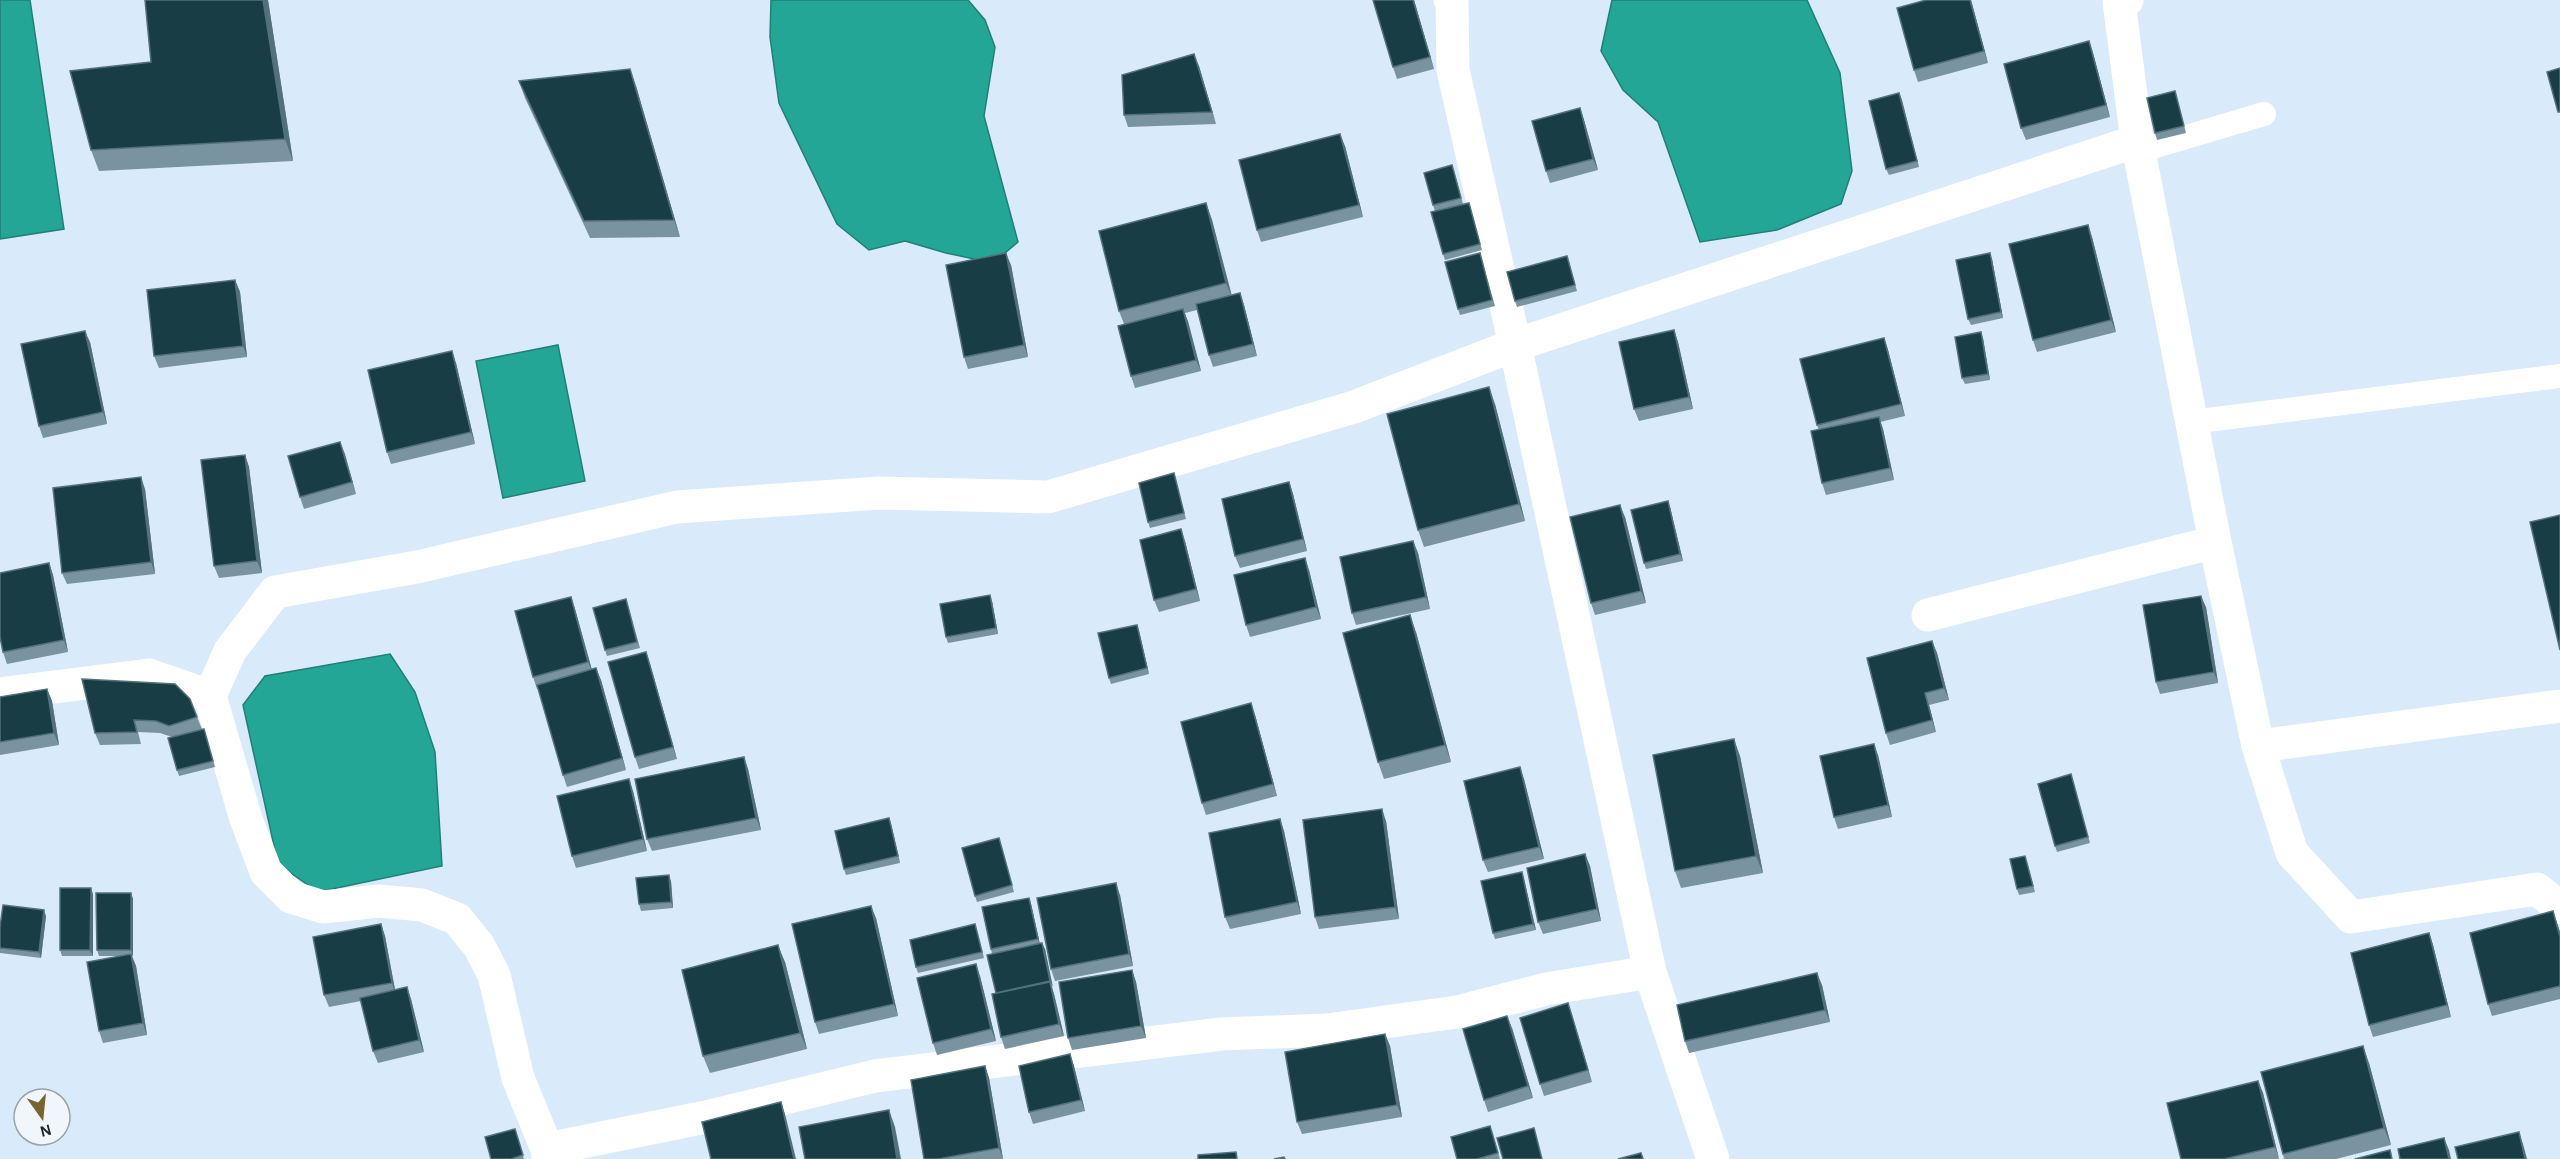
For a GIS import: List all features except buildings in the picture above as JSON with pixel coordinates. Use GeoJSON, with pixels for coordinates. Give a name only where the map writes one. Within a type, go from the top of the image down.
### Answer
{"type":"FeatureCollection","features":[{"type":"Feature","properties":{"kind":"street"},"geometry":{"type":"LineString","coordinates":[[1450,0],[1452,3],[1453,70],[1515,345],[1650,972],[1713,1159]]}},
{"type":"Feature","properties":{"kind":"street"},"geometry":{"type":"LineString","coordinates":[[2122,1],[2138,146],[2191,422],[2258,746],[2292,853],[2351,917],[2537,889],[2560,908]]}},
{"type":"Feature","properties":{"kind":"street"},"geometry":{"type":"LineString","coordinates":[[1650,972],[1546,990],[1457,1012],[1327,1030],[1222,1034],[875,1076],[548,1154],[518,1078],[494,975],[479,946],[457,919],[422,905],[380,901],[323,907],[291,897],[266,872],[246,819],[210,696],[230,651],[275,592],[417,567],[677,507],[879,493],[1048,497],[1354,406],[1515,345],[2138,146]]}},
{"type":"Feature","properties":{"kind":"street"},"geometry":{"type":"LineString","coordinates":[[1928,615],[2215,542]]}},
{"type":"Feature","properties":{"kind":"street"},"geometry":{"type":"LineString","coordinates":[[1,691],[149,675],[210,696]]}},
{"type":"Feature","properties":{"kind":"street"},"geometry":{"type":"LineString","coordinates":[[2258,746],[2560,706]]}},
{"type":"Feature","properties":{"kind":"lane"},"geometry":{"type":"LineString","coordinates":[[2138,146],[2264,114]]}},
{"type":"Feature","properties":{"kind":"lane"},"geometry":{"type":"LineString","coordinates":[[2191,422],[2560,376]]}},
{"type":"Feature","properties":{"kind":"shaded area"},"geometry":{"type":"Polygon","coordinates":[[[0,0],[30,0],[64,229],[0,239],[0,0]]]}},
{"type":"Feature","properties":{"kind":"shaded area"},"geometry":{"type":"Polygon","coordinates":[[[771,0],[968,0],[985,20],[995,47],[984,116],[1018,242],[993,263],[905,241],[869,250],[837,224],[779,103],[770,37],[771,0]]]}},
{"type":"Feature","properties":{"kind":"shaded area"},"geometry":{"type":"Polygon","coordinates":[[[1612,0],[1807,0],[1840,73],[1852,171],[1841,204],[1777,230],[1700,242],[1658,122],[1623,90],[1601,51],[1612,0]]]}},
{"type":"Feature","properties":{"kind":"shaded area"},"geometry":{"type":"Polygon","coordinates":[[[558,345],[585,481],[503,498],[476,361],[558,345]]]}},
{"type":"Feature","properties":{"kind":"shaded area"},"geometry":{"type":"Polygon","coordinates":[[[390,654],[415,692],[435,752],[442,866],[318,892],[278,864],[243,705],[265,676],[390,654]]]}}]}
